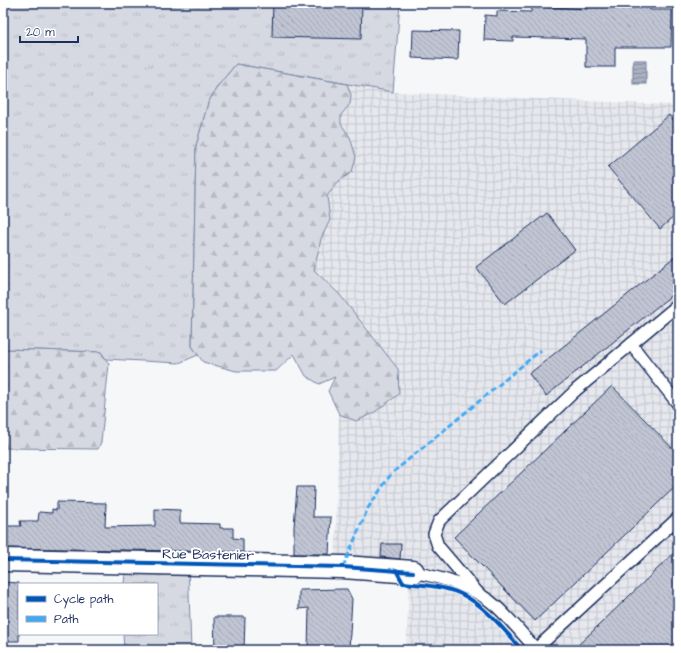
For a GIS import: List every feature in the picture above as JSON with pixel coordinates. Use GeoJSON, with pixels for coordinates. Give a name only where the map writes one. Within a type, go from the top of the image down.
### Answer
{"type":"FeatureCollection","features":[{"type":"Feature","properties":{"kind":"street","name":"Rue Bastenier"},"geometry":{"type":"LineString","coordinates":[[3,560],[343,567],[413,572]]}},
{"type":"Feature","properties":{"kind":"lane"},"geometry":{"type":"LineString","coordinates":[[678,305],[576,390],[439,521],[434,534],[438,546],[478,593],[497,607],[536,650],[678,518]]}},
{"type":"Feature","properties":{"kind":"lane"},"geometry":{"type":"LineString","coordinates":[[631,344],[678,404]]}},
{"type":"Feature","properties":{"kind":"lane"},"geometry":{"type":"LineString","coordinates":[[413,572],[444,579],[478,593]]}},
{"type":"Feature","properties":{"kind":"shaded area"},"geometry":{"type":"Polygon","coordinates":[[[347,84],[393,92],[671,105],[678,114],[678,650],[406,650],[409,589],[404,571],[335,567],[339,414],[356,421],[398,369],[340,295],[314,270],[321,239],[330,220],[327,196],[339,181],[352,172],[350,137],[341,124],[341,115],[350,104],[351,95],[347,84]]]}},
{"type":"Feature","properties":{"kind":"green space"},"geometry":{"type":"Polygon","coordinates":[[[3,3],[400,3],[393,92],[236,64],[217,87],[208,103],[196,146],[192,346],[198,355],[179,363],[106,359],[101,352],[3,349],[3,3]]]}},
{"type":"Feature","properties":{"kind":"green space"},"geometry":{"type":"Polygon","coordinates":[[[236,64],[347,84],[351,95],[350,104],[341,115],[341,124],[350,137],[356,157],[352,172],[339,181],[327,196],[330,220],[321,239],[314,270],[340,295],[398,369],[399,394],[372,414],[356,421],[339,414],[328,391],[335,377],[319,384],[306,376],[294,354],[276,371],[236,371],[203,362],[192,346],[196,146],[208,103],[217,87],[236,64]]]}},
{"type":"Feature","properties":{"kind":"green space"},"geometry":{"type":"Polygon","coordinates":[[[3,349],[101,352],[109,364],[101,442],[98,449],[3,448],[3,349]]]}},
{"type":"Feature","properties":{"kind":"green space"},"geometry":{"type":"Polygon","coordinates":[[[126,563],[188,564],[191,650],[124,650],[123,635],[158,635],[158,583],[124,583],[126,563]]]}},
{"type":"Feature","properties":{"kind":"water"},"geometry":{"type":"Polygon","coordinates":[[[633,60],[646,60],[646,84],[633,84],[633,60]]]}},
{"type":"Feature","properties":{"kind":"building"},"geometry":{"type":"Polygon","coordinates":[[[273,3],[362,3],[361,39],[272,37],[273,3]]]}},
{"type":"Feature","properties":{"kind":"building"},"geometry":{"type":"Polygon","coordinates":[[[588,3],[617,3],[617,8],[649,7],[650,10],[672,10],[671,47],[615,47],[615,67],[586,67],[586,39],[513,37],[513,41],[484,40],[485,15],[497,16],[497,11],[531,12],[532,6],[587,9],[588,3]]]}},
{"type":"Feature","properties":{"kind":"building"},"geometry":{"type":"Polygon","coordinates":[[[413,30],[459,31],[458,60],[412,58],[413,30]]]}},
{"type":"Feature","properties":{"kind":"building"},"geometry":{"type":"Polygon","coordinates":[[[669,115],[678,126],[678,213],[660,229],[608,167],[669,115]]]}},
{"type":"Feature","properties":{"kind":"building"},"geometry":{"type":"Polygon","coordinates":[[[547,213],[575,250],[505,304],[476,267],[547,213]]]}},
{"type":"Feature","properties":{"kind":"building"},"geometry":{"type":"Polygon","coordinates":[[[678,254],[678,290],[546,396],[529,374],[678,254]]]}},
{"type":"Feature","properties":{"kind":"building"},"geometry":{"type":"Polygon","coordinates":[[[612,386],[678,454],[678,484],[535,621],[454,537],[612,386]]]}},
{"type":"Feature","properties":{"kind":"building"},"geometry":{"type":"Polygon","coordinates":[[[297,487],[314,487],[313,517],[331,517],[329,554],[294,554],[294,527],[297,487]]]}},
{"type":"Feature","properties":{"kind":"building"},"geometry":{"type":"Polygon","coordinates":[[[57,502],[106,503],[105,527],[155,526],[155,509],[180,510],[180,523],[220,524],[220,528],[233,528],[233,538],[243,539],[243,552],[3,548],[3,526],[21,526],[20,521],[38,521],[39,512],[52,513],[52,509],[57,510],[57,502]]]}},
{"type":"Feature","properties":{"kind":"building"},"geometry":{"type":"Polygon","coordinates":[[[382,544],[401,544],[400,559],[381,557],[382,544]]]}},
{"type":"Feature","properties":{"kind":"building"},"geometry":{"type":"Polygon","coordinates":[[[678,549],[678,650],[573,650],[678,549]]]}},
{"type":"Feature","properties":{"kind":"building"},"geometry":{"type":"Polygon","coordinates":[[[3,582],[19,583],[19,641],[3,641],[3,582]]]}},
{"type":"Feature","properties":{"kind":"building"},"geometry":{"type":"Polygon","coordinates":[[[347,589],[352,599],[349,650],[308,650],[309,608],[299,609],[299,590],[347,589]]]}},
{"type":"Feature","properties":{"kind":"building"},"geometry":{"type":"Polygon","coordinates":[[[214,617],[245,617],[244,650],[215,650],[214,617]]]}},
{"type":"Feature","properties":{"kind":"marked path"},"geometry":{"type":"LineString","coordinates":[[343,567],[368,508],[391,474],[541,350]]}},
{"type":"Feature","properties":{"kind":"cycle path"},"geometry":{"type":"LineString","coordinates":[[3,560],[343,567],[413,572]]}},
{"type":"Feature","properties":{"kind":"cycle path"},"geometry":{"type":"LineString","coordinates":[[396,570],[403,583],[447,589],[470,599],[487,612],[522,650]]}}]}
